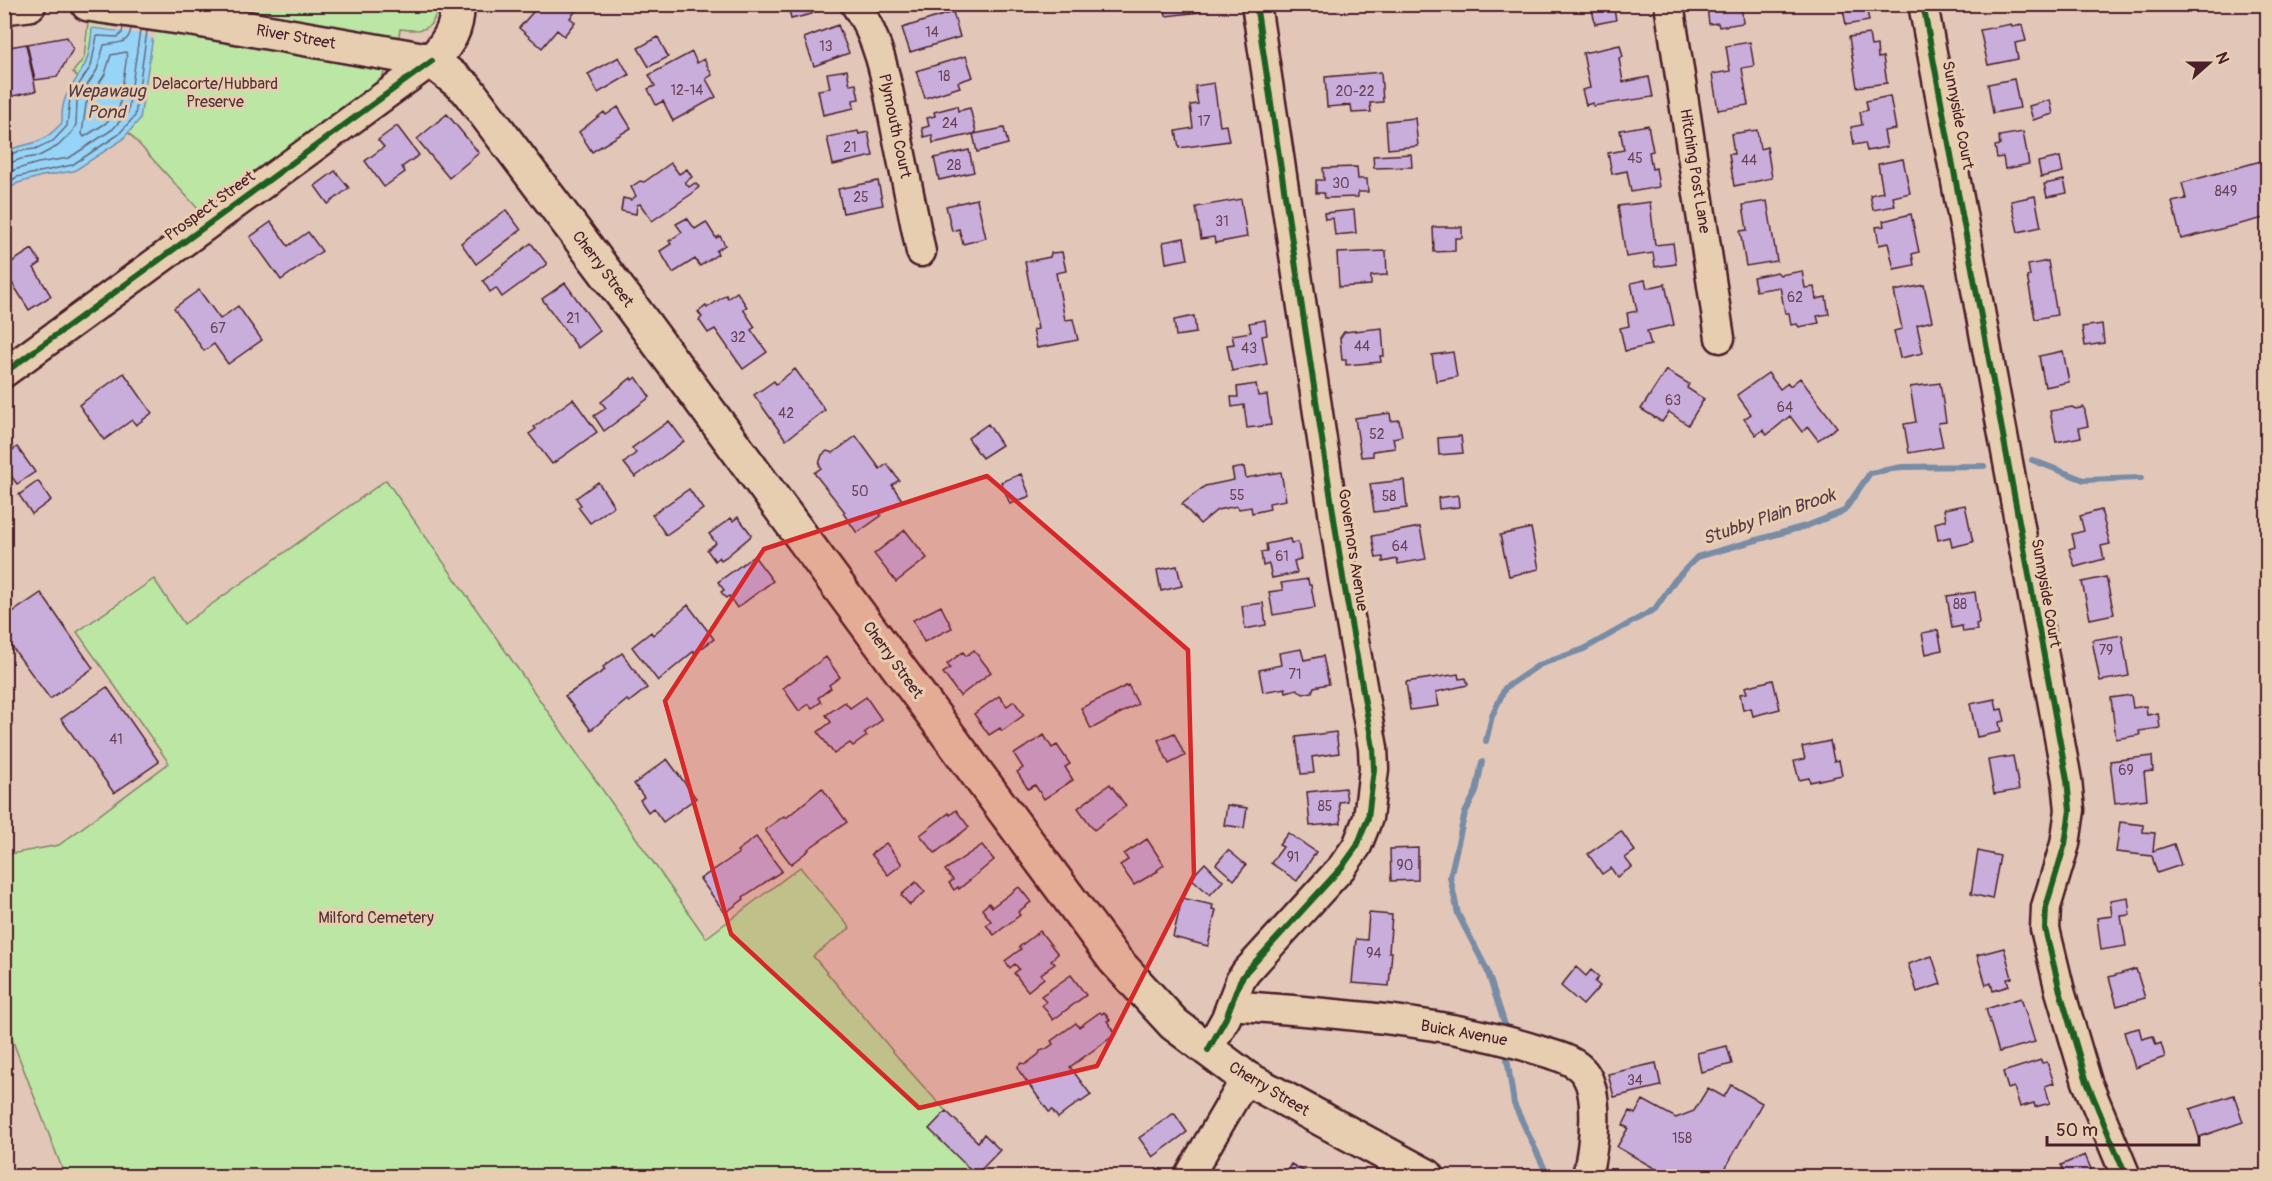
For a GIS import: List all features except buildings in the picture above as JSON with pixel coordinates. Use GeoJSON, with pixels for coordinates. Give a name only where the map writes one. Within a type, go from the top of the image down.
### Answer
{"type":"FeatureCollection","features":[{"type":"Feature","properties":{"kind":"main road"},"geometry":{"type":"LineString","coordinates":[[4,7],[29,4]]}},
{"type":"Feature","properties":{"kind":"main road","name":"River Street"},"geometry":{"type":"LineString","coordinates":[[88,4],[191,14],[432,61]]}},
{"type":"Feature","properties":{"kind":"main road"},"geometry":{"type":"LineString","coordinates":[[432,61],[449,42],[464,8]]}},
{"type":"Feature","properties":{"kind":"main road","name":"Cherry Street"},"geometry":{"type":"LineString","coordinates":[[432,61],[466,88],[564,217],[1114,959],[1174,1024],[1246,1078],[1427,1176]]}},
{"type":"Feature","properties":{"kind":"street","name":"Plymouth Court"},"geometry":{"type":"LineString","coordinates":[[855,4],[875,44],[886,79],[921,252]]}},
{"type":"Feature","properties":{"kind":"street","name":"Governors Avenue"},"geometry":{"type":"LineString","coordinates":[[1208,1050],[1226,1018],[1240,981],[1246,972],[1342,867],[1357,846],[1368,818],[1374,769],[1373,748],[1343,578],[1256,4]]}},
{"type":"Feature","properties":{"kind":"street","name":"Hitching Post Lane"},"geometry":{"type":"LineString","coordinates":[[1669,4],[1720,338]]}},
{"type":"Feature","properties":{"kind":"street","name":"Sunnyside Court"},"geometry":{"type":"LineString","coordinates":[[1923,4],[2067,780],[2070,810],[2065,844],[2046,907],[2045,928],[2060,992],[2087,1082],[2126,1176]]}},
{"type":"Feature","properties":{"kind":"street","name":"Prospect Street"},"geometry":{"type":"LineString","coordinates":[[4,373],[432,61]]}},
{"type":"Feature","properties":{"kind":"street","name":"Buick Avenue"},"geometry":{"type":"LineString","coordinates":[[1231,1005],[1365,1016],[1499,1038],[1564,1059],[1582,1070],[1590,1083],[1593,1108],[1593,1150],[1587,1176]]}},
{"type":"Feature","properties":{"kind":"street"},"geometry":{"type":"LineString","coordinates":[[1189,1176],[1246,1078]]}},
{"type":"Feature","properties":{"kind":"highlighted area"},"geometry":{"type":"Polygon","coordinates":[[[987,476],[1188,650],[1194,875],[1097,1066],[919,1108],[731,934],[665,701],[764,549],[987,476]]]}},
{"type":"Feature","properties":{"kind":"green space","name":"Delacorte/Hubbard Preserve"},"geometry":{"type":"Polygon","coordinates":[[[90,5],[437,5],[436,14],[426,28],[421,30],[400,29],[379,85],[201,212],[73,72],[84,58],[90,5]]]}},
{"type":"Feature","properties":{"kind":"green space","name":"Milford Cemetery"},"geometry":{"type":"Polygon","coordinates":[[[386,480],[706,938],[800,867],[850,928],[813,956],[906,1067],[987,1157],[968,1176],[65,1176],[5,1021],[5,855],[59,845],[169,763],[77,632],[154,579],[184,624],[386,480]]]}},
{"type":"Feature","properties":{"kind":"water","name":"Wepawaug Pond"},"geometry":{"type":"Polygon","coordinates":[[[118,5],[153,36],[140,119],[122,140],[74,171],[42,176],[18,183],[5,192],[4,153],[41,140],[62,123],[65,98],[88,57],[92,28],[117,31],[118,5]]]}},
{"type":"Feature","properties":{"kind":"pier"},"geometry":{"type":"Polygon","coordinates":[[[115,4],[161,4],[155,39],[149,38],[149,35],[91,27],[89,29],[92,25],[114,28],[115,4]]]}},
{"type":"Feature","properties":{"kind":"waterway","name":"Stubby Plain Brook"},"geometry":{"type":"LineString","coordinates":[[2032,460],[2084,480],[2141,478]]}},
{"type":"Feature","properties":{"kind":"waterway","name":"Stubby Plain Brook"},"geometry":{"type":"LineString","coordinates":[[1486,741],[1492,716],[1505,688],[1539,665],[1584,649],[1655,609],[1675,580],[1697,557],[1809,525],[1844,511],[1870,473],[1902,467],[1984,466]]}},
{"type":"Feature","properties":{"kind":"waterway","name":"Stubby Plain Brook"},"geometry":{"type":"LineString","coordinates":[[1482,762],[1476,792],[1465,813],[1450,877],[1458,914],[1487,970],[1505,1025]]}},
{"type":"Feature","properties":{"kind":"waterway","name":"Stubby Plain Brook"},"geometry":{"type":"LineString","coordinates":[[1507,1058],[1514,1104],[1548,1176]]}},
{"type":"Feature","properties":{"kind":"cycle path"},"geometry":{"type":"LineString","coordinates":[[1208,1050],[1226,1018],[1240,981],[1246,972],[1342,867],[1357,846],[1368,818],[1374,769],[1373,748],[1343,578],[1256,4]]}},
{"type":"Feature","properties":{"kind":"cycle path"},"geometry":{"type":"LineString","coordinates":[[1923,4],[2067,780],[2070,810],[2065,844],[2046,907],[2045,929],[2060,991],[2087,1082],[2126,1176]]}},
{"type":"Feature","properties":{"kind":"cycle path"},"geometry":{"type":"LineString","coordinates":[[4,373],[432,61]]}}]}
